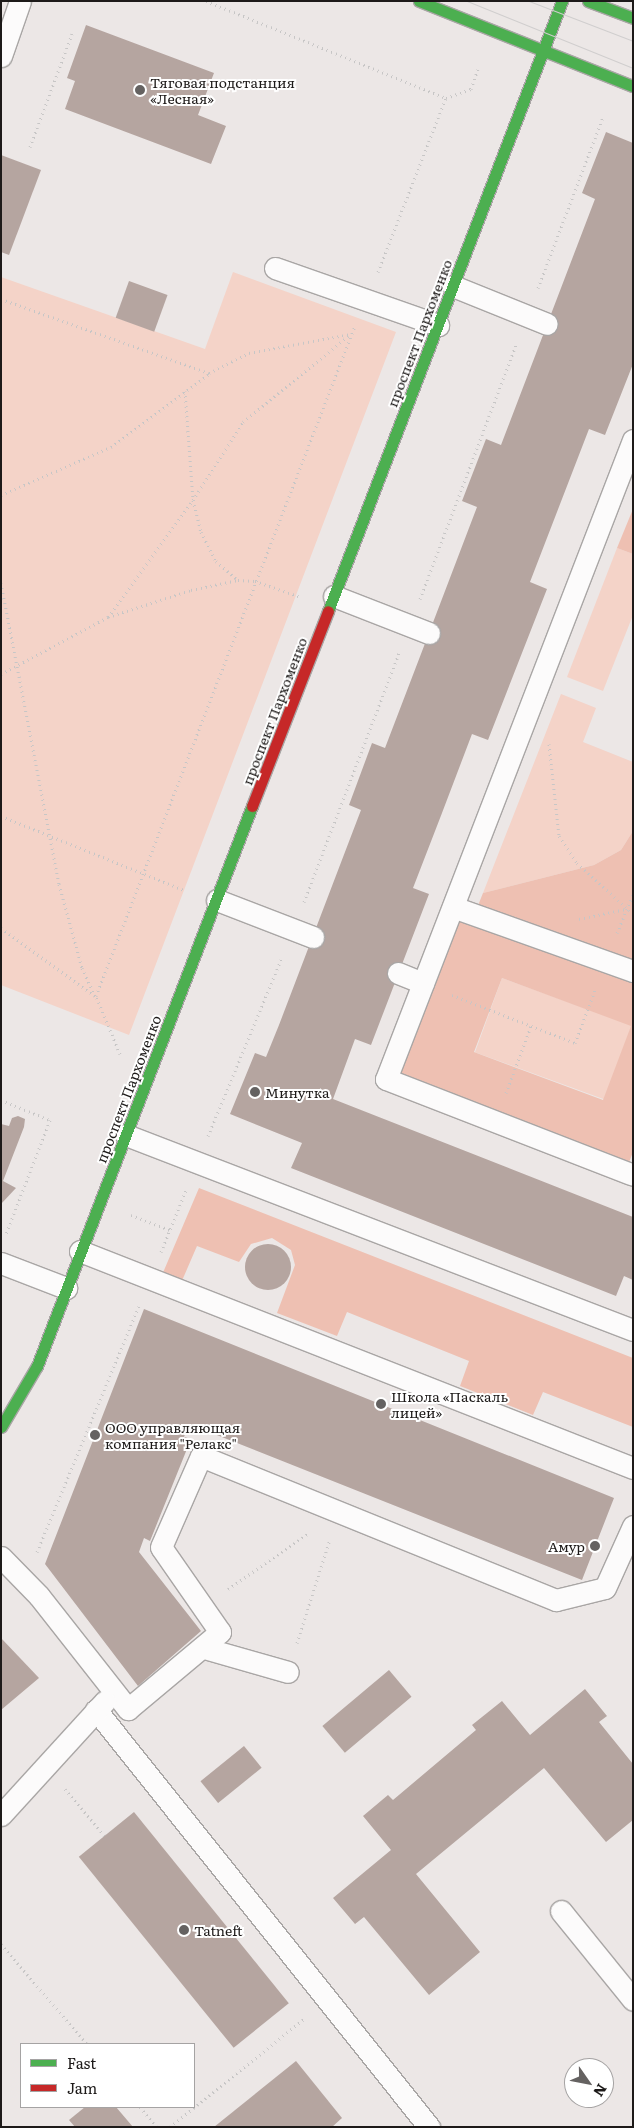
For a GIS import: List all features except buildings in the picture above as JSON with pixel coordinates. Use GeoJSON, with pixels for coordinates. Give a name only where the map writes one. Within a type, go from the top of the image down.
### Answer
{"type":"FeatureCollection","features":[{"type":"Feature","properties":{"kind":"street"},"geometry":{"type":"LineString","coordinates":[[419,1],[543,52],[633,86]]}},
{"type":"Feature","properties":{"kind":"street","name":"проспект Пархоменко"},"geometry":{"type":"LineString","coordinates":[[1,1427],[38,1366],[80,1251],[217,900],[562,1]]}},
{"type":"Feature","properties":{"kind":"street"},"geometry":{"type":"LineString","coordinates":[[588,1],[633,18]]}},
{"type":"Feature","properties":{"kind":"lane"},"geometry":{"type":"LineString","coordinates":[[1,56],[20,1]]}},
{"type":"Feature","properties":{"kind":"lane"},"geometry":{"type":"LineString","coordinates":[[275,268],[438,325]]}},
{"type":"Feature","properties":{"kind":"lane"},"geometry":{"type":"LineString","coordinates":[[453,286],[547,324]]}},
{"type":"Feature","properties":{"kind":"lane"},"geometry":{"type":"LineString","coordinates":[[633,440],[386,1078],[633,1176]]}},
{"type":"Feature","properties":{"kind":"lane"},"geometry":{"type":"LineString","coordinates":[[334,596],[420,630]]}},
{"type":"Feature","properties":{"kind":"lane"},"geometry":{"type":"LineString","coordinates":[[217,900],[303,934]]}},
{"type":"Feature","properties":{"kind":"lane"},"geometry":{"type":"LineString","coordinates":[[453,907],[633,971]]}},
{"type":"Feature","properties":{"kind":"lane"},"geometry":{"type":"LineString","coordinates":[[398,973],[423,983]]}},
{"type":"Feature","properties":{"kind":"lane"},"geometry":{"type":"LineString","coordinates":[[126,1135],[633,1330]]}},
{"type":"Feature","properties":{"kind":"lane"},"geometry":{"type":"LineString","coordinates":[[80,1251],[633,1468]]}},
{"type":"Feature","properties":{"kind":"lane"},"geometry":{"type":"LineString","coordinates":[[1,1262],[66,1288]]}},
{"type":"Feature","properties":{"kind":"lane"},"geometry":{"type":"LineString","coordinates":[[6,1562],[39,1596],[128,1709],[204,1648],[220,1632],[161,1547],[201,1456],[556,1600],[606,1588],[633,1526]]}},
{"type":"Feature","properties":{"kind":"lane"},"geometry":{"type":"LineString","coordinates":[[204,1648],[288,1672]]}},
{"type":"Feature","properties":{"kind":"lane"},"geometry":{"type":"LineString","coordinates":[[1,1815],[114,1691]]}},
{"type":"Feature","properties":{"kind":"lane"},"geometry":{"type":"LineString","coordinates":[[96,1710],[429,2127]]}},
{"type":"Feature","properties":{"kind":"lane"},"geometry":{"type":"LineString","coordinates":[[560,1911],[633,2000]]}},
{"type":"Feature","properties":{"kind":"path"},"geometry":{"type":"LineString","coordinates":[[206,1],[446,98],[471,89],[478,69]]}},
{"type":"Feature","properties":{"kind":"path"},"geometry":{"type":"LineString","coordinates":[[30,147],[72,34]]}},
{"type":"Feature","properties":{"kind":"path"},"geometry":{"type":"LineString","coordinates":[[96,996],[141,874],[255,581],[446,98]]}},
{"type":"Feature","properties":{"kind":"path"},"geometry":{"type":"LineString","coordinates":[[6,1562],[37,1553],[197,1162],[303,934],[420,630],[527,316],[603,116]]}},
{"type":"Feature","properties":{"kind":"path"},"geometry":{"type":"LineString","coordinates":[[1,299],[209,373]]}},
{"type":"Feature","properties":{"kind":"path"},"geometry":{"type":"LineString","coordinates":[[1,495],[110,447],[209,373],[249,353],[352,334]]}},
{"type":"Feature","properties":{"kind":"path"},"geometry":{"type":"LineString","coordinates":[[108,617],[193,500],[243,422],[352,334]]}},
{"type":"Feature","properties":{"kind":"path"},"geometry":{"type":"LineString","coordinates":[[185,391],[193,500],[201,532],[216,561],[238,580]]}},
{"type":"Feature","properties":{"kind":"path"},"geometry":{"type":"LineString","coordinates":[[1,674],[108,617],[191,590],[238,580],[255,581],[304,598]]}},
{"type":"Feature","properties":{"kind":"path"},"geometry":{"type":"LineString","coordinates":[[1,583],[49,836],[82,968],[96,996],[122,1059]]}},
{"type":"Feature","properties":{"kind":"path"},"geometry":{"type":"LineString","coordinates":[[549,742],[559,836],[577,863],[633,914]]}},
{"type":"Feature","properties":{"kind":"path"},"geometry":{"type":"LineString","coordinates":[[1,816],[141,874],[193,893]]}},
{"type":"Feature","properties":{"kind":"path"},"geometry":{"type":"LineString","coordinates":[[627,909],[633,895]]}},
{"type":"Feature","properties":{"kind":"path"},"geometry":{"type":"LineString","coordinates":[[1,928],[96,996]]}},
{"type":"Feature","properties":{"kind":"path"},"geometry":{"type":"LineString","coordinates":[[423,983],[575,1043],[606,962]]}},
{"type":"Feature","properties":{"kind":"path"},"geometry":{"type":"LineString","coordinates":[[495,1122],[531,1026]]}},
{"type":"Feature","properties":{"kind":"path"},"geometry":{"type":"LineString","coordinates":[[1,1100],[50,1120],[6,1235]]}},
{"type":"Feature","properties":{"kind":"path"},"geometry":{"type":"LineString","coordinates":[[202,1607],[339,1512]]}},
{"type":"Feature","properties":{"kind":"path"},"geometry":{"type":"LineString","coordinates":[[288,1672],[339,1512]]}},
{"type":"Feature","properties":{"kind":"path"},"geometry":{"type":"LineString","coordinates":[[46,1766],[105,1836]]}},
{"type":"Feature","properties":{"kind":"path"},"geometry":{"type":"LineString","coordinates":[[1,1944],[86,2043]]}},
{"type":"Feature","properties":{"kind":"path"},"geometry":{"type":"LineString","coordinates":[[195,2107],[328,2000]]}},
{"type":"Feature","properties":{"kind":"path"},"geometry":{"type":"LineString","coordinates":[[141,2108],[157,2127]]}},
{"type":"Feature","properties":{"kind":"path"},"geometry":{"type":"LineString","coordinates":[[170,2127],[194,2108]]}},
{"type":"Feature","properties":{"kind":"shaded area"},"geometry":{"type":"Polygon","coordinates":[[[233,272],[396,332],[129,1035],[1,985],[1,277],[205,349],[233,272]]]}},
{"type":"Feature","properties":{"kind":"shaded area"},"geometry":{"type":"Polygon","coordinates":[[[633,509],[633,554],[617,548],[633,509]]]}},
{"type":"Feature","properties":{"kind":"shaded area"},"geometry":{"type":"Polygon","coordinates":[[[617,548],[633,554],[633,615],[603,691],[567,677],[617,548]]]}},
{"type":"Feature","properties":{"kind":"shaded area"},"geometry":{"type":"Polygon","coordinates":[[[561,694],[596,708],[583,742],[633,762],[633,831],[621,850],[594,865],[483,893],[561,694]]]}},
{"type":"Feature","properties":{"kind":"shaded area"},"geometry":{"type":"Polygon","coordinates":[[[633,831],[633,966],[477,908],[483,893],[594,865],[621,850],[633,831]]]}},
{"type":"Feature","properties":{"kind":"shaded area"},"geometry":{"type":"Polygon","coordinates":[[[457,917],[633,980],[633,1152],[628,1165],[395,1074],[457,917]],[[502,978],[474,1052],[603,1100],[631,1026],[502,978]]]}},
{"type":"Feature","properties":{"kind":"shaded area"},"geometry":{"type":"Polygon","coordinates":[[[502,978],[632,1025],[605,1099],[475,1052],[502,978]]]}},
{"type":"Feature","properties":{"kind":"shaded area"},"geometry":{"type":"Polygon","coordinates":[[[199,1188],[633,1358],[633,1427],[543,1392],[533,1415],[460,1386],[469,1361],[347,1312],[337,1336],[277,1313],[295,1265],[291,1250],[272,1238],[251,1244],[239,1262],[197,1246],[181,1283],[162,1275],[199,1188]]]}},
{"type":"Feature","properties":{"kind":"tram line"},"geometry":{"type":"LineString","coordinates":[[467,1],[633,68]]}},
{"type":"Feature","properties":{"kind":"tram line"},"geometry":{"type":"LineString","coordinates":[[529,1],[633,41]]}},
{"type":"Feature","properties":{"kind":"traffic: fast"},"geometry":{"type":"LineString","coordinates":[[419,1],[633,86]]}},
{"type":"Feature","properties":{"kind":"traffic: fast"},"geometry":{"type":"LineString","coordinates":[[328,611],[562,1]]}},
{"type":"Feature","properties":{"kind":"traffic: fast"},"geometry":{"type":"LineString","coordinates":[[588,1],[633,18]]}},
{"type":"Feature","properties":{"kind":"traffic: fast"},"geometry":{"type":"LineString","coordinates":[[1,1427],[37,1366],[252,806]]}},
{"type":"Feature","properties":{"kind":"traffic: jam"},"geometry":{"type":"LineString","coordinates":[[252,806],[328,611]]}},
{"type":"Feature","properties":{"kind":"place","name":"Тяговая подстанция «Лесная»"},"geometry":{"type":"Point","coordinates":[140,90]}},
{"type":"Feature","properties":{"kind":"place","name":"Минутка"},"geometry":{"type":"Point","coordinates":[255,1092]}},
{"type":"Feature","properties":{"kind":"place","name":"Школа «Паскаль лицей»"},"geometry":{"type":"Point","coordinates":[381,1404]}},
{"type":"Feature","properties":{"kind":"place","name":"ООО управляющая компания \"Релакс\""},"geometry":{"type":"Point","coordinates":[95,1435]}},
{"type":"Feature","properties":{"kind":"place","name":"Амур"},"geometry":{"type":"Point","coordinates":[595,1546]}},
{"type":"Feature","properties":{"kind":"place","name":"Tatneft"},"geometry":{"type":"Point","coordinates":[184,1930]}}]}
